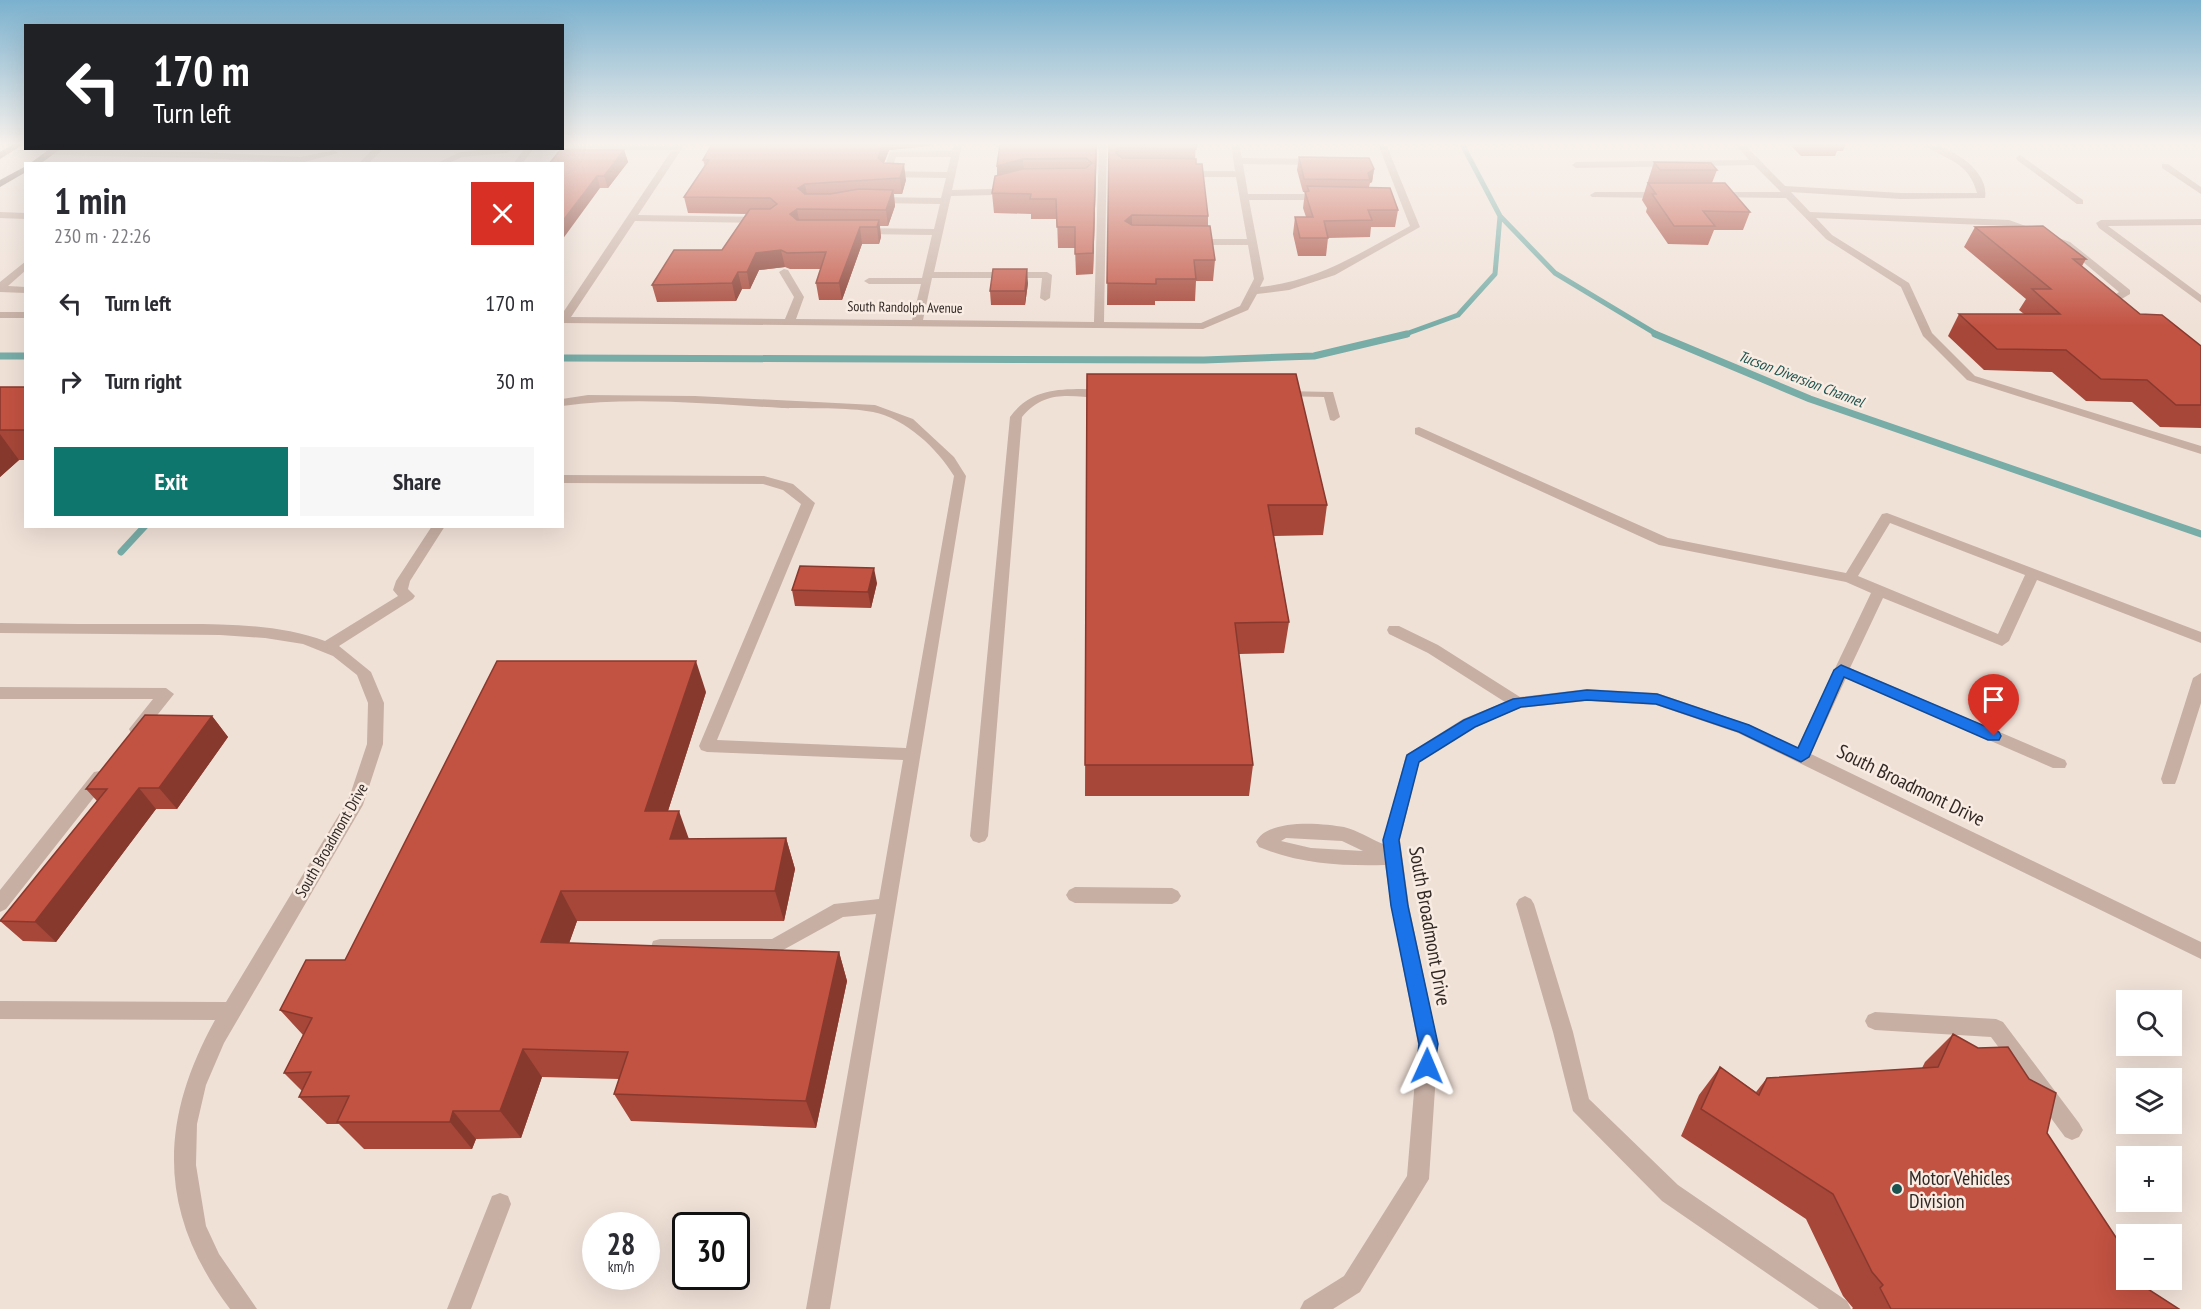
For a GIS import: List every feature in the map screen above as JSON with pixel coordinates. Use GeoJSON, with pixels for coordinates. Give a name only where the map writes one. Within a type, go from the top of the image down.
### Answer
{"type":"FeatureCollection","features":[{"type":"Feature","properties":{"kind":"street"},"geometry":{"type":"LineString","coordinates":[[564,318],[640,205]]}},
{"type":"Feature","properties":{"kind":"street"},"geometry":{"type":"LineString","coordinates":[[917,322],[944,205]]}},
{"type":"Feature","properties":{"kind":"street"},"geometry":{"type":"LineString","coordinates":[[1099,325],[1102,205]]}},
{"type":"Feature","properties":{"kind":"street"},"geometry":{"type":"LineString","coordinates":[[1245,205],[1259,279],[1253,291]]}},
{"type":"Feature","properties":{"kind":"street"},"geometry":{"type":"LineString","coordinates":[[1253,291],[1289,287],[1331,273],[1415,227],[1406,205]]}},
{"type":"Feature","properties":{"kind":"street"},"geometry":{"type":"LineString","coordinates":[[1799,205],[1829,237],[1905,285],[1927,334],[1971,378],[2201,450]]}},
{"type":"Feature","properties":{"kind":"street"},"geometry":{"type":"LineString","coordinates":[[0,215],[23,214]]}},
{"type":"Feature","properties":{"kind":"street"},"geometry":{"type":"LineString","coordinates":[[1808,215],[2009,222],[2067,244],[2126,292],[2113,300],[2131,315]]}},
{"type":"Feature","properties":{"kind":"street"},"geometry":{"type":"LineString","coordinates":[[631,218],[773,220]]}},
{"type":"Feature","properties":{"kind":"street"},"geometry":{"type":"LineString","coordinates":[[2201,222],[2101,223],[2201,300]]}},
{"type":"Feature","properties":{"kind":"street"},"geometry":{"type":"LineString","coordinates":[[846,231],[938,232]]}},
{"type":"Feature","properties":{"kind":"street"},"geometry":{"type":"LineString","coordinates":[[1177,242],[1252,242]]}},
{"type":"Feature","properties":{"kind":"street"},"geometry":{"type":"LineString","coordinates":[[0,288],[24,266]]}},
{"type":"Feature","properties":{"kind":"street"},"geometry":{"type":"LineString","coordinates":[[784,272],[799,297],[790,321]]}},
{"type":"Feature","properties":{"kind":"street"},"geometry":{"type":"LineString","coordinates":[[869,281],[1047,275],[1045,298]]}},
{"type":"Feature","properties":{"kind":"street"},"geometry":{"type":"LineString","coordinates":[[0,288],[24,290]]}},
{"type":"Feature","properties":{"kind":"street","name":"South Randolph Avenue"},"geometry":{"type":"LineString","coordinates":[[564,320],[1203,326],[1244,308],[1253,291]]}},
{"type":"Feature","properties":{"kind":"street"},"geometry":{"type":"LineString","coordinates":[[0,315],[24,315]]}},
{"type":"Feature","properties":{"kind":"street"},"geometry":{"type":"LineString","coordinates":[[979,836],[1016,417],[1022,407],[1034,397],[1058,393],[1127,393]]}},
{"type":"Feature","properties":{"kind":"street"},"geometry":{"type":"LineString","coordinates":[[1269,394],[1329,394],[1334,417]]}},
{"type":"Feature","properties":{"kind":"street"},"geometry":{"type":"LineString","coordinates":[[564,403],[588,399],[695,400],[875,409],[909,422],[956,467],[960,483],[818,1309]]}},
{"type":"Feature","properties":{"kind":"street"},"geometry":{"type":"LineString","coordinates":[[1419,431],[1664,542],[1850,578],[2002,641],[2033,573]]}},
{"type":"Feature","properties":{"kind":"street"},"geometry":{"type":"LineString","coordinates":[[564,479],[764,480],[788,487],[808,503],[707,746],[914,754]]}},
{"type":"Feature","properties":{"kind":"street"},"geometry":{"type":"LineString","coordinates":[[1850,578],[1887,517],[2201,638]]}},
{"type":"Feature","properties":{"kind":"street"},"geometry":{"type":"LineString","coordinates":[[328,646],[408,596],[400,590],[403,581],[438,528]]}},
{"type":"Feature","properties":{"kind":"street"},"geometry":{"type":"LineString","coordinates":[[1801,757],[1879,591]]}},
{"type":"Feature","properties":{"kind":"street","name":"South Broadmont Drive"},"geometry":{"type":"LineString","coordinates":[[0,628],[248,630],[293,636],[328,646],[352,661],[366,678],[373,694],[378,725],[371,767],[357,800],[211,1048],[195,1086],[188,1126],[185,1169],[189,1205],[203,1247],[225,1283],[245,1309]]}},
{"type":"Feature","properties":{"kind":"street"},"geometry":{"type":"LineString","coordinates":[[1394,630],[1433,648],[1518,702]]}},
{"type":"Feature","properties":{"kind":"street"},"geometry":{"type":"LineString","coordinates":[[1841,670],[2059,764]]}},
{"type":"Feature","properties":{"kind":"street"},"geometry":{"type":"LineString","coordinates":[[2169,779],[2201,678]]}},
{"type":"Feature","properties":{"kind":"street"},"geometry":{"type":"LineString","coordinates":[[0,693],[166,694],[130,739]]}},
{"type":"Feature","properties":{"kind":"street","name":"South Broadmont Drive"},"geometry":{"type":"LineString","coordinates":[[1312,1309],[1352,1284],[1418,1179],[1428,1044],[1400,906],[1391,840],[1412,759],[1469,723],[1518,702],[1587,695],[1657,699],[1744,729],[2201,951]]}},
{"type":"Feature","properties":{"kind":"street"},"geometry":{"type":"LineString","coordinates":[[0,904],[108,767]]}},
{"type":"Feature","properties":{"kind":"street"},"geometry":{"type":"LineString","coordinates":[[1283,831],[1344,834],[1393,857],[1350,859],[1288,853],[1264,842],[1283,831]]}},
{"type":"Feature","properties":{"kind":"street"},"geometry":{"type":"LineString","coordinates":[[1075,895],[1173,896]]}},
{"type":"Feature","properties":{"kind":"street"},"geometry":{"type":"LineString","coordinates":[[1526,904],[1563,1032],[1580,1104],[1670,1192],[1839,1309]]}},
{"type":"Feature","properties":{"kind":"street"},"geometry":{"type":"LineString","coordinates":[[644,946],[774,947],[840,909],[887,906]]}},
{"type":"Feature","properties":{"kind":"street"},"geometry":{"type":"LineString","coordinates":[[0,1010],[232,1011]]}},
{"type":"Feature","properties":{"kind":"street"},"geometry":{"type":"LineString","coordinates":[[1875,1021],[1996,1028],[2072,1130]]}},
{"type":"Feature","properties":{"kind":"street"},"geometry":{"type":"LineString","coordinates":[[459,1309],[500,1204]]}},
{"type":"Feature","properties":{"kind":"building"},"geometry":{"type":"Polygon","coordinates":[[[564,205],[575,205],[564,219],[564,205]]]}},
{"type":"Feature","properties":{"kind":"building"},"geometry":{"type":"Polygon","coordinates":[[[775,205],[888,205],[886,210],[797,209],[790,214],[797,220],[879,220],[877,227],[860,227],[839,283],[816,283],[826,252],[787,253],[781,250],[756,253],[747,272],[738,272],[732,283],[652,285],[674,250],[722,250],[750,209],[770,209],[775,205]]]}},
{"type":"Feature","properties":{"kind":"building"},"geometry":{"type":"Polygon","coordinates":[[[1056,205],[1094,205],[1093,253],[1075,254],[1075,227],[1057,227],[1056,205]]]}},
{"type":"Feature","properties":{"kind":"building"},"geometry":{"type":"Polygon","coordinates":[[[1108,205],[1207,205],[1208,216],[1132,215],[1125,221],[1132,225],[1210,226],[1215,260],[1194,260],[1196,279],[1156,279],[1156,284],[1107,283],[1108,205]]]}},
{"type":"Feature","properties":{"kind":"building"},"geometry":{"type":"Polygon","coordinates":[[[1309,205],[1396,205],[1398,210],[1368,210],[1372,220],[1324,221],[1328,238],[1300,238],[1295,217],[1313,217],[1309,205]]]}},
{"type":"Feature","properties":{"kind":"building"},"geometry":{"type":"Polygon","coordinates":[[[1660,205],[1744,205],[1750,212],[1703,211],[1715,226],[1674,226],[1660,205]]]}},
{"type":"Feature","properties":{"kind":"building"},"geometry":{"type":"Polygon","coordinates":[[[2043,226],[2086,259],[2073,259],[2140,314],[2162,315],[2201,346],[2201,405],[2176,405],[2147,380],[2101,379],[2066,350],[1997,349],[1959,314],[2060,314],[2032,289],[2051,289],[1975,227],[2043,226]]]}},
{"type":"Feature","properties":{"kind":"building"},"geometry":{"type":"Polygon","coordinates":[[[993,269],[1027,269],[1025,291],[990,291],[993,269]]]}},
{"type":"Feature","properties":{"kind":"building"},"geometry":{"type":"Polygon","coordinates":[[[1087,374],[1296,374],[1327,505],[1268,505],[1289,622],[1235,623],[1253,765],[1085,765],[1087,374]]]}},
{"type":"Feature","properties":{"kind":"building"},"geometry":{"type":"Polygon","coordinates":[[[0,387],[24,387],[24,430],[0,430],[0,387]]]}},
{"type":"Feature","properties":{"kind":"building"},"geometry":{"type":"Polygon","coordinates":[[[800,566],[874,568],[868,592],[792,590],[800,566]]]}},
{"type":"Feature","properties":{"kind":"building"},"geometry":{"type":"Polygon","coordinates":[[[497,661],[696,661],[645,811],[679,811],[670,839],[786,838],[775,891],[561,891],[541,942],[839,952],[806,1101],[614,1094],[628,1052],[523,1049],[500,1111],[453,1111],[450,1122],[337,1122],[349,1096],[299,1097],[311,1072],[284,1073],[312,1018],[280,1010],[306,960],[345,960],[497,661]]]}},
{"type":"Feature","properties":{"kind":"building"},"geometry":{"type":"Polygon","coordinates":[[[145,715],[212,716],[159,788],[139,788],[35,922],[0,921],[107,789],[86,789],[145,715]]]}},
{"type":"Feature","properties":{"kind":"building","name":"Motor Vehicles Division"},"geometry":{"type":"Polygon","coordinates":[[[1953,1034],[1978,1048],[2008,1047],[2029,1079],[2056,1093],[2047,1133],[2116,1237],[2116,1290],[2150,1290],[2179,1309],[1891,1309],[1880,1288],[1883,1285],[1872,1272],[1833,1194],[1701,1109],[1720,1067],[1759,1095],[1767,1078],[1938,1067],[1953,1034]]]}},
{"type":"Feature","properties":{"kind":"waterway","name":"Tucson Diversion Channel"},"geometry":{"type":"LineString","coordinates":[[1494,205],[1500,216]]}},
{"type":"Feature","properties":{"kind":"waterway"},"geometry":{"type":"LineString","coordinates":[[1403,335],[1458,315],[1495,274],[1500,216]]}},
{"type":"Feature","properties":{"kind":"waterway","name":"Tucson Diversion Channel"},"geometry":{"type":"LineString","coordinates":[[1500,216],[1555,273],[1658,335]]}},
{"type":"Feature","properties":{"kind":"waterway","name":"Tucson Diversion Channel"},"geometry":{"type":"LineString","coordinates":[[1655,334],[1810,399],[2201,534]]}},
{"type":"Feature","properties":{"kind":"waterway"},"geometry":{"type":"LineString","coordinates":[[564,358],[1204,360],[1314,356],[1403,335]]}},
{"type":"Feature","properties":{"kind":"waterway"},"geometry":{"type":"LineString","coordinates":[[0,356],[24,356]]}},
{"type":"Feature","properties":{"kind":"waterway"},"geometry":{"type":"LineString","coordinates":[[121,552],[143,528]]}},
{"type":"Feature","properties":{"kind":"place","name":"Motor Vehicles Division"},"geometry":{"type":"Point","coordinates":[1897,1189]}},
{"type":"Feature","properties":{"kind":"route"},"geometry":{"type":"LineString","coordinates":[[1427,1066],[1428,1044],[1400,906],[1391,840],[1412,759],[1469,723],[1518,702],[1587,695],[1657,699],[1744,729],[1801,757],[1841,670],[1994,736]]}}]}
